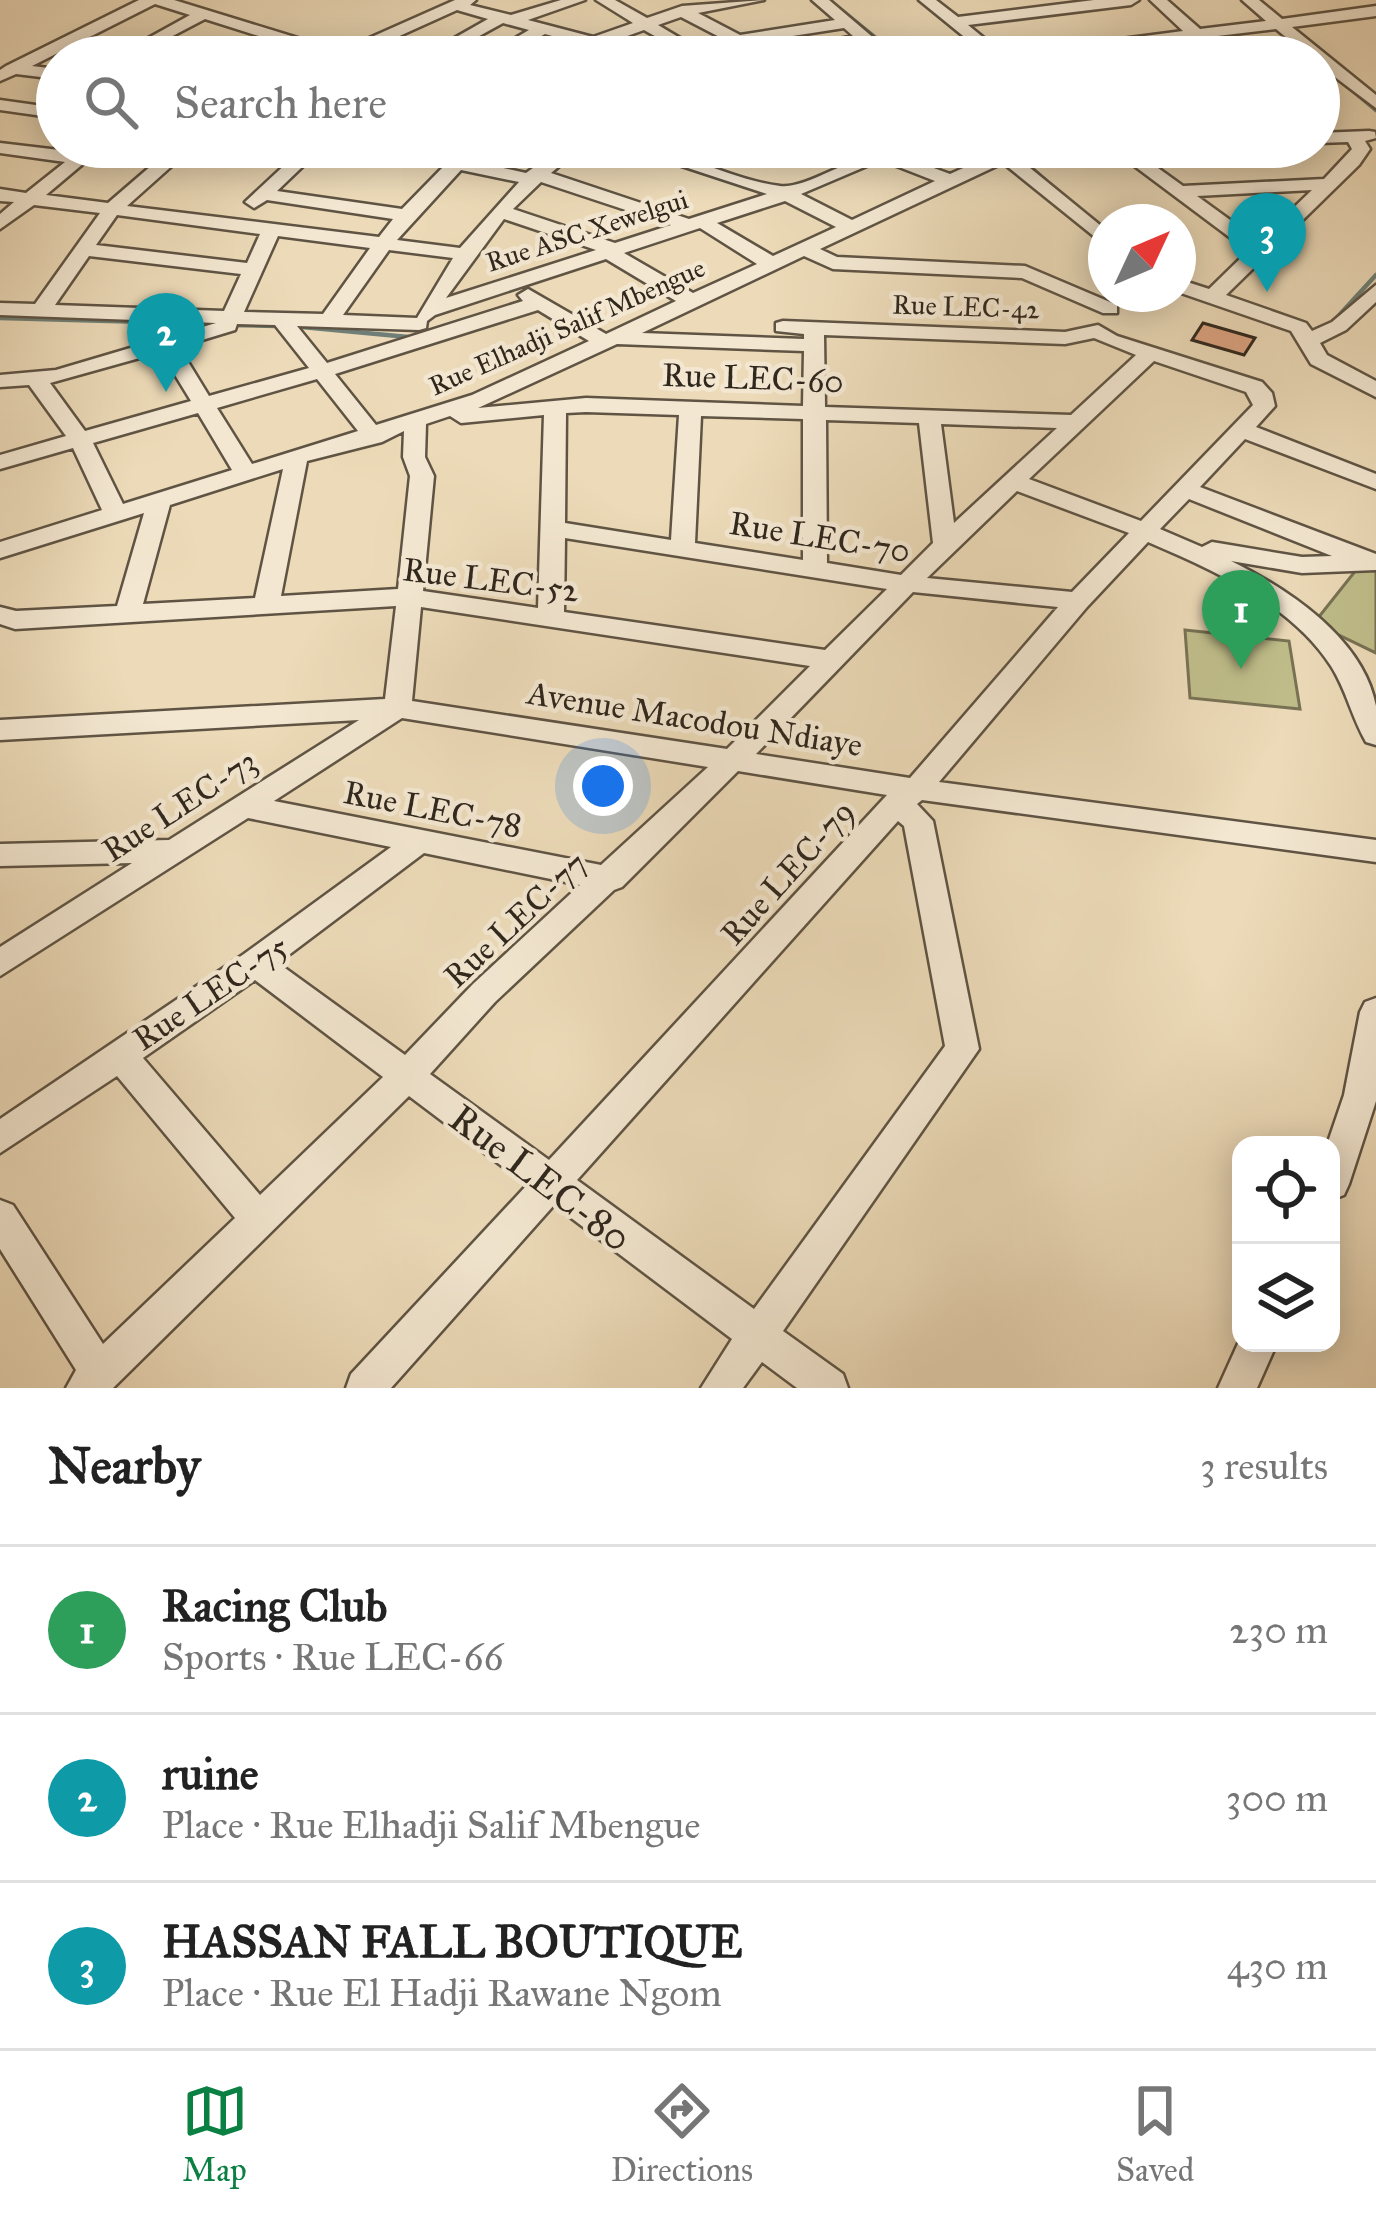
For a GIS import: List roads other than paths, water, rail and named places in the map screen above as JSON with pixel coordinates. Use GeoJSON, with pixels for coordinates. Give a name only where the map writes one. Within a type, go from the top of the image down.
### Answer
{"type":"FeatureCollection","features":[{"type":"Feature","properties":{"kind":"street"},"geometry":{"type":"LineString","coordinates":[[80,36],[154,0],[274,36]]}},
{"type":"Feature","properties":{"kind":"street"},"geometry":{"type":"LineString","coordinates":[[470,36],[506,19],[577,0]]}},
{"type":"Feature","properties":{"kind":"street"},"geometry":{"type":"LineString","coordinates":[[604,0],[665,36]]}},
{"type":"Feature","properties":{"kind":"street"},"geometry":{"type":"LineString","coordinates":[[638,0],[661,18]]}},
{"type":"Feature","properties":{"kind":"street"},"geometry":{"type":"LineString","coordinates":[[605,36],[682,11],[756,0]]}},
{"type":"Feature","properties":{"kind":"street"},"geometry":{"type":"LineString","coordinates":[[820,0],[863,36]]}},
{"type":"Feature","properties":{"kind":"street"},"geometry":{"type":"LineString","coordinates":[[927,0],[973,36]]}},
{"type":"Feature","properties":{"kind":"street"},"geometry":{"type":"LineString","coordinates":[[955,22],[1131,0]]}},
{"type":"Feature","properties":{"kind":"street"},"geometry":{"type":"LineString","coordinates":[[1158,0],[1197,36]]}},
{"type":"Feature","properties":{"kind":"street"},"geometry":{"type":"LineString","coordinates":[[1250,0],[1294,36]]}},
{"type":"Feature","properties":{"kind":"street"},"geometry":{"type":"LineString","coordinates":[[1345,0],[1369,12],[1376,24]]}},
{"type":"Feature","properties":{"kind":"street"},"geometry":{"type":"LineString","coordinates":[[388,36],[461,3],[580,36]]}},
{"type":"Feature","properties":{"kind":"street"},"geometry":{"type":"LineString","coordinates":[[682,11],[728,36]]}},
{"type":"Feature","properties":{"kind":"street"},"geometry":{"type":"LineString","coordinates":[[1176,36],[1369,12]]}},
{"type":"Feature","properties":{"kind":"street"},"geometry":{"type":"LineString","coordinates":[[161,36],[203,14]]}},
{"type":"Feature","properties":{"kind":"street"},"geometry":{"type":"LineString","coordinates":[[738,36],[847,23]]}},
{"type":"Feature","properties":{"kind":"street"},"geometry":{"type":"LineString","coordinates":[[529,36],[542,29]]}},
{"type":"Feature","properties":{"kind":"street"},"geometry":{"type":"LineString","coordinates":[[6,72],[36,57]]}},
{"type":"Feature","properties":{"kind":"street"},"geometry":{"type":"LineString","coordinates":[[1340,71],[1372,96]]}},
{"type":"Feature","properties":{"kind":"street"},"geometry":{"type":"LineString","coordinates":[[6,72],[36,73]]}},
{"type":"Feature","properties":{"kind":"street"},"geometry":{"type":"LineString","coordinates":[[0,105],[36,110]]}},
{"type":"Feature","properties":{"kind":"street"},"geometry":{"type":"LineString","coordinates":[[0,127],[27,109]]}},
{"type":"Feature","properties":{"kind":"street"},"geometry":{"type":"LineString","coordinates":[[1340,137],[1376,135]]}},
{"type":"Feature","properties":{"kind":"street"},"geometry":{"type":"LineString","coordinates":[[1212,297],[1360,153],[1353,137]]}},
{"type":"Feature","properties":{"kind":"street"},"geometry":{"type":"LineString","coordinates":[[0,148],[36,150]]}},
{"type":"Feature","properties":{"kind":"street"},"geometry":{"type":"LineString","coordinates":[[0,223],[68,168]]}},
{"type":"Feature","properties":{"kind":"street"},"geometry":{"type":"LineString","coordinates":[[40,310],[112,209],[160,168]]}},
{"type":"Feature","properties":{"kind":"street"},"geometry":{"type":"LineString","coordinates":[[234,222],[290,168]]}},
{"type":"Feature","properties":{"kind":"street"},"geometry":{"type":"LineString","coordinates":[[328,322],[406,214],[451,168]]}},
{"type":"Feature","properties":{"kind":"street"},"geometry":{"type":"LineString","coordinates":[[479,168],[532,177],[697,224],[773,265]]}},
{"type":"Feature","properties":{"kind":"street"},"geometry":{"type":"LineString","coordinates":[[419,327],[464,254],[499,211],[544,168]]}},
{"type":"Feature","properties":{"kind":"street"},"geometry":{"type":"LineString","coordinates":[[701,168],[786,194],[854,228]]}},
{"type":"Feature","properties":{"kind":"street","name":"Rue ASC Xewelgui"},"geometry":{"type":"LineString","coordinates":[[419,327],[509,283],[786,194],[847,168]]}},
{"type":"Feature","properties":{"kind":"street"},"geometry":{"type":"LineString","coordinates":[[924,168],[950,181]]}},
{"type":"Feature","properties":{"kind":"street","name":"Rue Elhadji Salif Mbengue"},"geometry":{"type":"LineString","coordinates":[[0,550],[421,422],[854,228],[971,168]]}},
{"type":"Feature","properties":{"kind":"street"},"geometry":{"type":"LineString","coordinates":[[1019,168],[1088,225]]}},
{"type":"Feature","properties":{"kind":"street"},"geometry":{"type":"LineString","coordinates":[[1145,168],[1260,251]]}},
{"type":"Feature","properties":{"kind":"street"},"geometry":{"type":"LineString","coordinates":[[1176,192],[1328,184]]}},
{"type":"Feature","properties":{"kind":"street"},"geometry":{"type":"LineString","coordinates":[[261,194],[406,214]]}},
{"type":"Feature","properties":{"kind":"street"},"geometry":{"type":"LineString","coordinates":[[0,195],[464,254]]}},
{"type":"Feature","properties":{"kind":"street"},"geometry":{"type":"LineString","coordinates":[[499,211],[609,250],[691,302]]}},
{"type":"Feature","properties":{"kind":"street"},"geometry":{"type":"LineString","coordinates":[[243,318],[251,269],[271,231]]}},
{"type":"Feature","properties":{"kind":"street"},"geometry":{"type":"LineString","coordinates":[[83,249],[251,269]]}},
{"type":"Feature","properties":{"kind":"street"},"geometry":{"type":"LineString","coordinates":[[806,250],[833,263],[1025,272],[1088,293]]}},
{"type":"Feature","properties":{"kind":"street"},"geometry":{"type":"LineString","coordinates":[[509,283],[609,340]]}},
{"type":"Feature","properties":{"kind":"street"},"geometry":{"type":"LineString","coordinates":[[1310,340],[1367,314],[1376,290]]}},
{"type":"Feature","properties":{"kind":"street"},"geometry":{"type":"LineString","coordinates":[[1196,291],[1285,321],[1306,333],[1319,359],[1376,390]]}},
{"type":"Feature","properties":{"kind":"street"},"geometry":{"type":"LineString","coordinates":[[0,462],[320,372],[419,327],[540,302]]}},
{"type":"Feature","properties":{"kind":"street"},"geometry":{"type":"LineString","coordinates":[[0,310],[419,327]]}},
{"type":"Feature","properties":{"kind":"street"},"geometry":{"type":"LineString","coordinates":[[1098,331],[1110,312]]}},
{"type":"Feature","properties":{"kind":"street"},"geometry":{"type":"LineString","coordinates":[[150,316],[247,475]]}},
{"type":"Feature","properties":{"kind":"street"},"geometry":{"type":"LineString","coordinates":[[0,381],[37,381],[243,318]]}},
{"type":"Feature","properties":{"kind":"street"},"geometry":{"type":"LineString","coordinates":[[281,320],[374,437]]}},
{"type":"Feature","properties":{"kind":"street","name":"Rue LEC-42"},"geometry":{"type":"LineString","coordinates":[[783,327],[814,336]]}},
{"type":"Feature","properties":{"kind":"street","name":"Rue LEC-42"},"geometry":{"type":"LineString","coordinates":[[609,340],[1065,338],[1098,331],[1110,340],[1254,387],[1262,393],[1253,418],[1376,482]]}},
{"type":"Feature","properties":{"kind":"street"},"geometry":{"type":"LineString","coordinates":[[814,336],[815,569]]}},
{"type":"Feature","properties":{"kind":"street","name":"Rue LEC-77"},"geometry":{"type":"LineString","coordinates":[[93,1381],[406,1077],[484,993],[734,759],[945,545],[1151,353]]}},
{"type":"Feature","properties":{"kind":"street"},"geometry":{"type":"LineString","coordinates":[[37,381],[80,440],[116,514]]}},
{"type":"Feature","properties":{"kind":"street"},"geometry":{"type":"LineString","coordinates":[[551,619],[555,407]]}},
{"type":"Feature","properties":{"kind":"street","name":"Rue LEC-60"},"geometry":{"type":"LineString","coordinates":[[421,422],[555,407],[690,407],[1078,422]]}},
{"type":"Feature","properties":{"kind":"street"},"geometry":{"type":"LineString","coordinates":[[683,548],[690,407]]}},
{"type":"Feature","properties":{"kind":"street"},"geometry":{"type":"LineString","coordinates":[[929,415],[945,545]]}},
{"type":"Feature","properties":{"kind":"street","name":"Rue LEC-79"},"geometry":{"type":"LineString","coordinates":[[365,1388],[907,796],[1078,601],[1253,418]]}},
{"type":"Feature","properties":{"kind":"street"},"geometry":{"type":"LineString","coordinates":[[398,708],[422,476],[414,457],[421,422]]}},
{"type":"Feature","properties":{"kind":"street"},"geometry":{"type":"LineString","coordinates":[[266,607],[296,461]]}},
{"type":"Feature","properties":{"kind":"street"},"geometry":{"type":"LineString","coordinates":[[1015,482],[1227,569],[1299,618],[1343,663],[1376,735]]}},
{"type":"Feature","properties":{"kind":"street"},"geometry":{"type":"LineString","coordinates":[[1184,489],[1374,562]]}},
{"type":"Feature","properties":{"kind":"street"},"geometry":{"type":"LineString","coordinates":[[128,613],[159,501]]}},
{"type":"Feature","properties":{"kind":"street","name":"Rue LEC-70"},"geometry":{"type":"LineString","coordinates":[[553,529],[908,584],[1078,601]]}},
{"type":"Feature","properties":{"kind":"street"},"geometry":{"type":"LineString","coordinates":[[1144,533],[1251,559],[1324,566],[1374,562]]}},
{"type":"Feature","properties":{"kind":"street","name":"Rue LEC-52"},"geometry":{"type":"LineString","coordinates":[[0,615],[14,620],[410,597],[829,660]]}},
{"type":"Feature","properties":{"kind":"street","name":"Avenue Macodou Ndiaye"},"geometry":{"type":"LineString","coordinates":[[0,730],[398,708],[734,759],[907,796],[1376,851]]}},
{"type":"Feature","properties":{"kind":"street","name":"Rue LEC-73"},"geometry":{"type":"LineString","coordinates":[[0,963],[398,708]]}},
{"type":"Feature","properties":{"kind":"street"},"geometry":{"type":"LineString","coordinates":[[720,1388],[962,1049],[918,821],[907,796]]}},
{"type":"Feature","properties":{"kind":"street","name":"Rue LEC-78"},"geometry":{"type":"LineString","coordinates":[[242,806],[611,879]]}},
{"type":"Feature","properties":{"kind":"street","name":"Rue LEC-75"},"geometry":{"type":"LineString","coordinates":[[0,1138],[255,963],[418,842]]}},
{"type":"Feature","properties":{"kind":"street"},"geometry":{"type":"LineString","coordinates":[[0,855],[176,851]]}},
{"type":"Feature","properties":{"kind":"street","name":"Rue LEC-80"},"geometry":{"type":"LineString","coordinates":[[255,963],[829,1388]]}},
{"type":"Feature","properties":{"kind":"street"},"geometry":{"type":"LineString","coordinates":[[1340,1157],[1361,1095],[1376,1012]]}},
{"type":"Feature","properties":{"kind":"street"},"geometry":{"type":"LineString","coordinates":[[119,1054],[260,1220]]}},
{"type":"Feature","properties":{"kind":"street"},"geometry":{"type":"LineString","coordinates":[[0,1217],[93,1381]]}},
{"type":"Feature","properties":{"kind":"street"},"geometry":{"type":"LineString","coordinates":[[1237,1388],[1254,1352]]}},
{"type":"Feature","properties":{"kind":"waterway"},"geometry":{"type":"LineString","coordinates":[[829,0],[873,36]]}},
{"type":"Feature","properties":{"kind":"waterway"},"geometry":{"type":"LineString","coordinates":[[1346,85],[1376,110]]}},
{"type":"Feature","properties":{"kind":"waterway"},"geometry":{"type":"LineString","coordinates":[[1031,168],[1046,181]]}},
{"type":"Feature","properties":{"kind":"waterway"},"geometry":{"type":"LineString","coordinates":[[1332,323],[1376,275]]}},
{"type":"Feature","properties":{"kind":"waterway"},"geometry":{"type":"LineString","coordinates":[[291,326],[419,338],[431,314]]}},
{"type":"Feature","properties":{"kind":"waterway"},"geometry":{"type":"LineString","coordinates":[[0,318],[218,324]]}},
{"type":"Feature","properties":{"kind":"waterway"},"geometry":{"type":"LineString","coordinates":[[231,325],[278,326]]}},
{"type":"Feature","properties":{"kind":"place","name":"HASSAN FALL BOUTIQUE"},"geometry":{"type":"Point","coordinates":[1267,292]}},
{"type":"Feature","properties":{"kind":"place","name":"ruine"},"geometry":{"type":"Point","coordinates":[166,392]}},
{"type":"Feature","properties":{"kind":"place","name":"Racing Club"},"geometry":{"type":"Point","coordinates":[1241,669]}}]}
